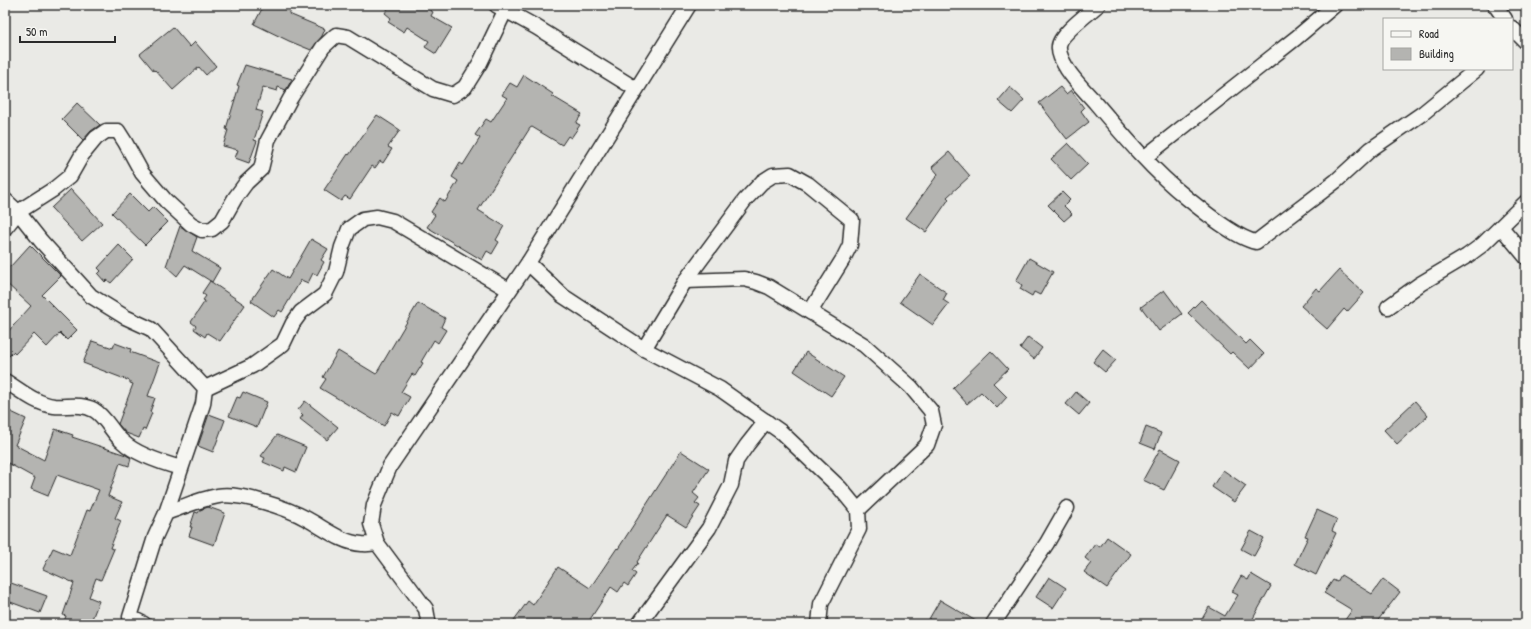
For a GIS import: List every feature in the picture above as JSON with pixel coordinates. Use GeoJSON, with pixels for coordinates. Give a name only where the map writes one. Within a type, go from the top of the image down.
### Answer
{"type":"FeatureCollection","features":[{"type":"Feature","properties":{"kind":"street"},"geometry":{"type":"LineString","coordinates":[[428,624],[426,609],[377,543],[371,524],[374,504],[390,466],[528,263],[690,5]]}},
{"type":"Feature","properties":{"kind":"street"},"geometry":{"type":"LineString","coordinates":[[1098,5],[1064,36],[1058,45],[1060,55],[1067,70],[1111,122],[1145,157],[1160,175],[1186,198],[1218,222],[1248,240],[1256,242],[1336,181],[1371,149],[1423,113],[1475,70]]}},
{"type":"Feature","properties":{"kind":"street"},"geometry":{"type":"LineString","coordinates":[[1145,157],[1296,38],[1335,5]]}},
{"type":"Feature","properties":{"kind":"street"},"geometry":{"type":"LineString","coordinates":[[1495,5],[1504,18]]}},
{"type":"Feature","properties":{"kind":"street"},"geometry":{"type":"LineString","coordinates":[[5,228],[18,212],[54,189],[70,176],[82,155],[96,138],[106,131],[118,131],[126,142],[142,173],[166,201],[191,224],[202,230],[212,229],[222,221],[246,183],[261,169],[268,140],[290,99],[323,47],[336,35],[348,37],[434,89],[453,95],[465,87],[480,63],[500,8],[536,27],[636,89]]}},
{"type":"Feature","properties":{"kind":"street"},"geometry":{"type":"LineString","coordinates":[[1513,31],[1526,42]]}},
{"type":"Feature","properties":{"kind":"street"},"geometry":{"type":"LineString","coordinates":[[644,349],[685,281],[745,200],[762,182],[773,175],[790,174],[808,184],[852,220],[850,245],[810,312]]}},
{"type":"Feature","properties":{"kind":"street"},"geometry":{"type":"LineString","coordinates":[[5,200],[18,212],[41,241],[91,296],[125,318],[151,329],[205,388],[203,404],[166,513],[155,537],[128,621],[144,624]]}},
{"type":"Feature","properties":{"kind":"street"},"geometry":{"type":"LineString","coordinates":[[1388,306],[1482,245],[1526,202]]}},
{"type":"Feature","properties":{"kind":"street"},"geometry":{"type":"LineString","coordinates":[[205,388],[252,366],[283,344],[293,323],[301,312],[325,294],[336,272],[342,247],[349,229],[363,219],[377,217],[392,221],[509,290]]}},
{"type":"Feature","properties":{"kind":"street"},"geometry":{"type":"LineString","coordinates":[[1501,227],[1526,257]]}},
{"type":"Feature","properties":{"kind":"street"},"geometry":{"type":"LineString","coordinates":[[528,263],[563,296],[644,349],[720,389],[781,432],[840,488],[858,510],[859,529],[821,604],[818,623]]}},
{"type":"Feature","properties":{"kind":"street"},"geometry":{"type":"LineString","coordinates":[[685,281],[744,279],[769,287],[864,345],[912,387],[931,411],[934,425],[927,445],[858,510]]}},
{"type":"Feature","properties":{"kind":"street"},"geometry":{"type":"LineString","coordinates":[[5,381],[35,400],[54,406],[75,405],[93,410],[101,416],[123,443],[160,463],[181,468]]}},
{"type":"Feature","properties":{"kind":"street"},"geometry":{"type":"LineString","coordinates":[[639,624],[709,528],[731,485],[736,461],[766,422]]}},
{"type":"Feature","properties":{"kind":"street"},"geometry":{"type":"LineString","coordinates":[[166,513],[200,501],[220,496],[237,496],[281,508],[305,518],[344,540],[361,544],[377,543]]}},
{"type":"Feature","properties":{"kind":"street"},"geometry":{"type":"LineString","coordinates":[[993,624],[1047,543],[1067,508]]}},
{"type":"Feature","properties":{"kind":"building"},"geometry":{"type":"Polygon","coordinates":[[[264,5],[294,5],[289,14],[325,29],[322,36],[311,50],[254,24],[264,5]]]}},
{"type":"Feature","properties":{"kind":"building"},"geometry":{"type":"Polygon","coordinates":[[[390,5],[422,5],[433,12],[431,16],[452,28],[436,54],[425,47],[429,41],[407,27],[404,32],[388,22],[391,18],[385,13],[390,5]]]}},
{"type":"Feature","properties":{"kind":"building"},"geometry":{"type":"Polygon","coordinates":[[[173,27],[190,47],[195,42],[216,66],[206,75],[199,67],[173,90],[140,54],[173,27]]]}},
{"type":"Feature","properties":{"kind":"building"},"geometry":{"type":"Polygon","coordinates":[[[245,65],[292,79],[286,90],[278,87],[277,91],[263,87],[256,110],[263,112],[254,140],[257,141],[249,163],[235,158],[238,150],[223,146],[228,130],[226,129],[239,86],[237,85],[245,65]]]}},
{"type":"Feature","properties":{"kind":"building"},"geometry":{"type":"Polygon","coordinates":[[[524,75],[553,94],[552,96],[582,114],[576,123],[580,125],[571,138],[568,136],[562,145],[532,127],[530,128],[478,210],[504,226],[496,240],[499,242],[492,254],[487,251],[482,260],[427,227],[435,215],[431,212],[440,198],[445,202],[458,181],[452,177],[460,163],[463,165],[480,138],[475,135],[486,119],[491,122],[507,98],[502,95],[510,83],[517,87],[524,75]]]}},
{"type":"Feature","properties":{"kind":"building"},"geometry":{"type":"Polygon","coordinates":[[[1010,87],[1024,100],[1012,113],[998,101],[1010,87]]]}},
{"type":"Feature","properties":{"kind":"building"},"geometry":{"type":"Polygon","coordinates":[[[1060,87],[1066,94],[1071,90],[1084,108],[1081,111],[1089,122],[1067,139],[1039,103],[1060,87]]]}},
{"type":"Feature","properties":{"kind":"building"},"geometry":{"type":"Polygon","coordinates":[[[77,103],[100,125],[91,131],[83,140],[62,119],[77,103]]]}},
{"type":"Feature","properties":{"kind":"building"},"geometry":{"type":"Polygon","coordinates":[[[377,115],[400,130],[388,147],[392,149],[383,163],[380,161],[375,168],[372,166],[350,199],[345,196],[341,201],[324,190],[377,115]]]}},
{"type":"Feature","properties":{"kind":"building"},"geometry":{"type":"Polygon","coordinates":[[[1068,143],[1088,164],[1071,180],[1051,159],[1068,143]]]}},
{"type":"Feature","properties":{"kind":"building"},"geometry":{"type":"Polygon","coordinates":[[[949,152],[970,176],[947,197],[949,199],[926,232],[906,218],[938,174],[932,167],[949,152]]]}},
{"type":"Feature","properties":{"kind":"building"},"geometry":{"type":"Polygon","coordinates":[[[71,189],[102,223],[82,241],[51,208],[71,189]]]}},
{"type":"Feature","properties":{"kind":"building"},"geometry":{"type":"Polygon","coordinates":[[[1062,192],[1070,200],[1064,206],[1072,214],[1064,221],[1048,205],[1062,192]]]}},
{"type":"Feature","properties":{"kind":"building"},"geometry":{"type":"Polygon","coordinates":[[[130,194],[148,212],[153,207],[168,222],[145,245],[112,213],[130,194]]]}},
{"type":"Feature","properties":{"kind":"building"},"geometry":{"type":"Polygon","coordinates":[[[180,226],[197,237],[192,251],[220,268],[212,282],[185,265],[177,276],[166,266],[180,226]]]}},
{"type":"Feature","properties":{"kind":"building"},"geometry":{"type":"Polygon","coordinates":[[[311,239],[328,249],[321,260],[324,262],[317,275],[313,273],[308,283],[301,280],[282,312],[279,310],[274,317],[251,301],[273,269],[288,279],[311,239]]]}},
{"type":"Feature","properties":{"kind":"building"},"geometry":{"type":"Polygon","coordinates":[[[30,245],[61,276],[42,295],[77,330],[67,340],[60,333],[47,347],[34,334],[15,354],[13,352],[5,360],[5,335],[31,306],[5,282],[5,262],[10,267],[30,245]]]}},
{"type":"Feature","properties":{"kind":"building"},"geometry":{"type":"Polygon","coordinates":[[[119,245],[133,259],[111,283],[107,280],[105,282],[98,274],[101,271],[98,268],[119,245]]]}},
{"type":"Feature","properties":{"kind":"building"},"geometry":{"type":"Polygon","coordinates":[[[1029,258],[1053,272],[1040,295],[1034,292],[1032,296],[1020,289],[1022,285],[1016,281],[1029,258]]]}},
{"type":"Feature","properties":{"kind":"building"},"geometry":{"type":"Polygon","coordinates":[[[1339,270],[1364,293],[1347,312],[1344,309],[1327,329],[1301,306],[1316,288],[1320,291],[1339,270]]]}},
{"type":"Feature","properties":{"kind":"building"},"geometry":{"type":"Polygon","coordinates":[[[920,274],[947,293],[943,300],[949,304],[933,325],[900,302],[920,274]]]}},
{"type":"Feature","properties":{"kind":"building"},"geometry":{"type":"Polygon","coordinates":[[[210,281],[245,305],[220,341],[207,333],[205,337],[194,329],[196,326],[191,322],[205,301],[203,300],[206,296],[202,293],[210,281]]]}},
{"type":"Feature","properties":{"kind":"building"},"geometry":{"type":"Polygon","coordinates":[[[1164,290],[1182,314],[1159,331],[1141,307],[1164,290]]]}},
{"type":"Feature","properties":{"kind":"building"},"geometry":{"type":"Polygon","coordinates":[[[1201,300],[1246,344],[1250,340],[1264,354],[1250,369],[1232,352],[1230,354],[1188,313],[1201,300]]]}},
{"type":"Feature","properties":{"kind":"building"},"geometry":{"type":"Polygon","coordinates":[[[418,303],[445,318],[441,327],[446,330],[438,343],[434,340],[421,362],[423,363],[415,376],[412,374],[401,392],[410,397],[399,416],[392,412],[384,426],[320,388],[326,379],[323,377],[338,351],[376,374],[418,303]]]}},
{"type":"Feature","properties":{"kind":"building"},"geometry":{"type":"Polygon","coordinates":[[[1028,337],[1042,348],[1034,359],[1020,348],[1028,337]]]}},
{"type":"Feature","properties":{"kind":"building"},"geometry":{"type":"Polygon","coordinates":[[[92,341],[113,348],[115,343],[131,349],[130,352],[160,363],[148,396],[155,398],[150,412],[152,413],[145,430],[143,429],[139,438],[126,433],[118,424],[133,384],[130,383],[130,381],[83,363],[92,341]]]}},
{"type":"Feature","properties":{"kind":"building"},"geometry":{"type":"Polygon","coordinates":[[[1103,349],[1116,360],[1105,372],[1093,362],[1103,349]]]}},
{"type":"Feature","properties":{"kind":"building"},"geometry":{"type":"Polygon","coordinates":[[[991,351],[1008,369],[993,383],[1007,397],[997,408],[981,392],[967,404],[953,388],[991,351]]]}},
{"type":"Feature","properties":{"kind":"building"},"geometry":{"type":"Polygon","coordinates":[[[806,352],[844,377],[831,396],[794,371],[806,352]]]}},
{"type":"Feature","properties":{"kind":"building"},"geometry":{"type":"Polygon","coordinates":[[[243,392],[267,402],[257,427],[229,416],[237,397],[240,398],[243,392]]]}},
{"type":"Feature","properties":{"kind":"building"},"geometry":{"type":"Polygon","coordinates":[[[1076,392],[1089,403],[1079,415],[1066,404],[1076,392]]]}},
{"type":"Feature","properties":{"kind":"building"},"geometry":{"type":"Polygon","coordinates":[[[305,401],[338,427],[327,440],[300,419],[303,415],[298,410],[305,401]]]}},
{"type":"Feature","properties":{"kind":"building"},"geometry":{"type":"Polygon","coordinates":[[[1415,401],[1428,416],[1397,444],[1384,430],[1415,401]]]}},
{"type":"Feature","properties":{"kind":"building"},"geometry":{"type":"Polygon","coordinates":[[[5,409],[26,419],[15,445],[44,460],[55,429],[73,435],[72,437],[131,458],[129,466],[120,463],[108,496],[122,502],[115,518],[121,521],[110,548],[114,549],[101,580],[96,578],[89,597],[99,601],[90,624],[63,624],[66,616],[63,615],[74,583],[43,569],[53,548],[70,555],[87,510],[90,511],[99,490],[57,475],[48,496],[31,489],[35,478],[6,462],[5,466],[5,409]]]}},
{"type":"Feature","properties":{"kind":"building"},"geometry":{"type":"Polygon","coordinates":[[[209,414],[225,420],[213,452],[198,446],[209,414]]]}},
{"type":"Feature","properties":{"kind":"building"},"geometry":{"type":"Polygon","coordinates":[[[1146,427],[1161,433],[1155,449],[1140,443],[1146,427]]]}},
{"type":"Feature","properties":{"kind":"building"},"geometry":{"type":"Polygon","coordinates":[[[277,435],[306,447],[296,472],[285,467],[284,471],[263,462],[265,458],[261,456],[277,435]]]}},
{"type":"Feature","properties":{"kind":"building"},"geometry":{"type":"Polygon","coordinates":[[[1160,449],[1180,460],[1164,490],[1143,480],[1160,449]]]}},
{"type":"Feature","properties":{"kind":"building"},"geometry":{"type":"Polygon","coordinates":[[[681,451],[709,469],[693,493],[699,498],[695,503],[700,506],[686,527],[667,515],[632,571],[636,574],[628,586],[624,583],[618,592],[611,587],[587,624],[511,624],[528,601],[533,605],[558,567],[590,588],[617,548],[618,549],[681,451]]]}},
{"type":"Feature","properties":{"kind":"building"},"geometry":{"type":"Polygon","coordinates":[[[1223,470],[1246,486],[1234,502],[1212,487],[1223,470]]]}},
{"type":"Feature","properties":{"kind":"building"},"geometry":{"type":"Polygon","coordinates":[[[208,507],[225,513],[214,545],[189,536],[192,527],[190,527],[195,512],[198,513],[200,510],[208,507]]]}},
{"type":"Feature","properties":{"kind":"building"},"geometry":{"type":"Polygon","coordinates":[[[1317,510],[1337,519],[1332,531],[1336,533],[1316,575],[1295,564],[1308,537],[1305,536],[1317,510]]]}},
{"type":"Feature","properties":{"kind":"building"},"geometry":{"type":"Polygon","coordinates":[[[1251,531],[1264,538],[1254,556],[1241,549],[1251,531]]]}},
{"type":"Feature","properties":{"kind":"building"},"geometry":{"type":"Polygon","coordinates":[[[1107,537],[1131,554],[1107,588],[1084,572],[1091,563],[1085,558],[1095,544],[1100,547],[1107,537]]]}},
{"type":"Feature","properties":{"kind":"building"},"geometry":{"type":"Polygon","coordinates":[[[1251,574],[1271,586],[1250,624],[1199,624],[1209,607],[1225,616],[1238,595],[1232,592],[1241,576],[1248,580],[1251,574]]]}},
{"type":"Feature","properties":{"kind":"building"},"geometry":{"type":"Polygon","coordinates":[[[1341,575],[1372,594],[1383,579],[1400,592],[1375,624],[1342,624],[1352,610],[1324,593],[1333,580],[1337,582],[1341,575]]]}},
{"type":"Feature","properties":{"kind":"building"},"geometry":{"type":"Polygon","coordinates":[[[1049,577],[1066,588],[1053,608],[1036,597],[1049,577]]]}},
{"type":"Feature","properties":{"kind":"building"},"geometry":{"type":"Polygon","coordinates":[[[11,583],[47,596],[40,613],[5,600],[11,583]]]}},
{"type":"Feature","properties":{"kind":"building"},"geometry":{"type":"Polygon","coordinates":[[[940,600],[981,624],[926,624],[940,600]]]}}]}
